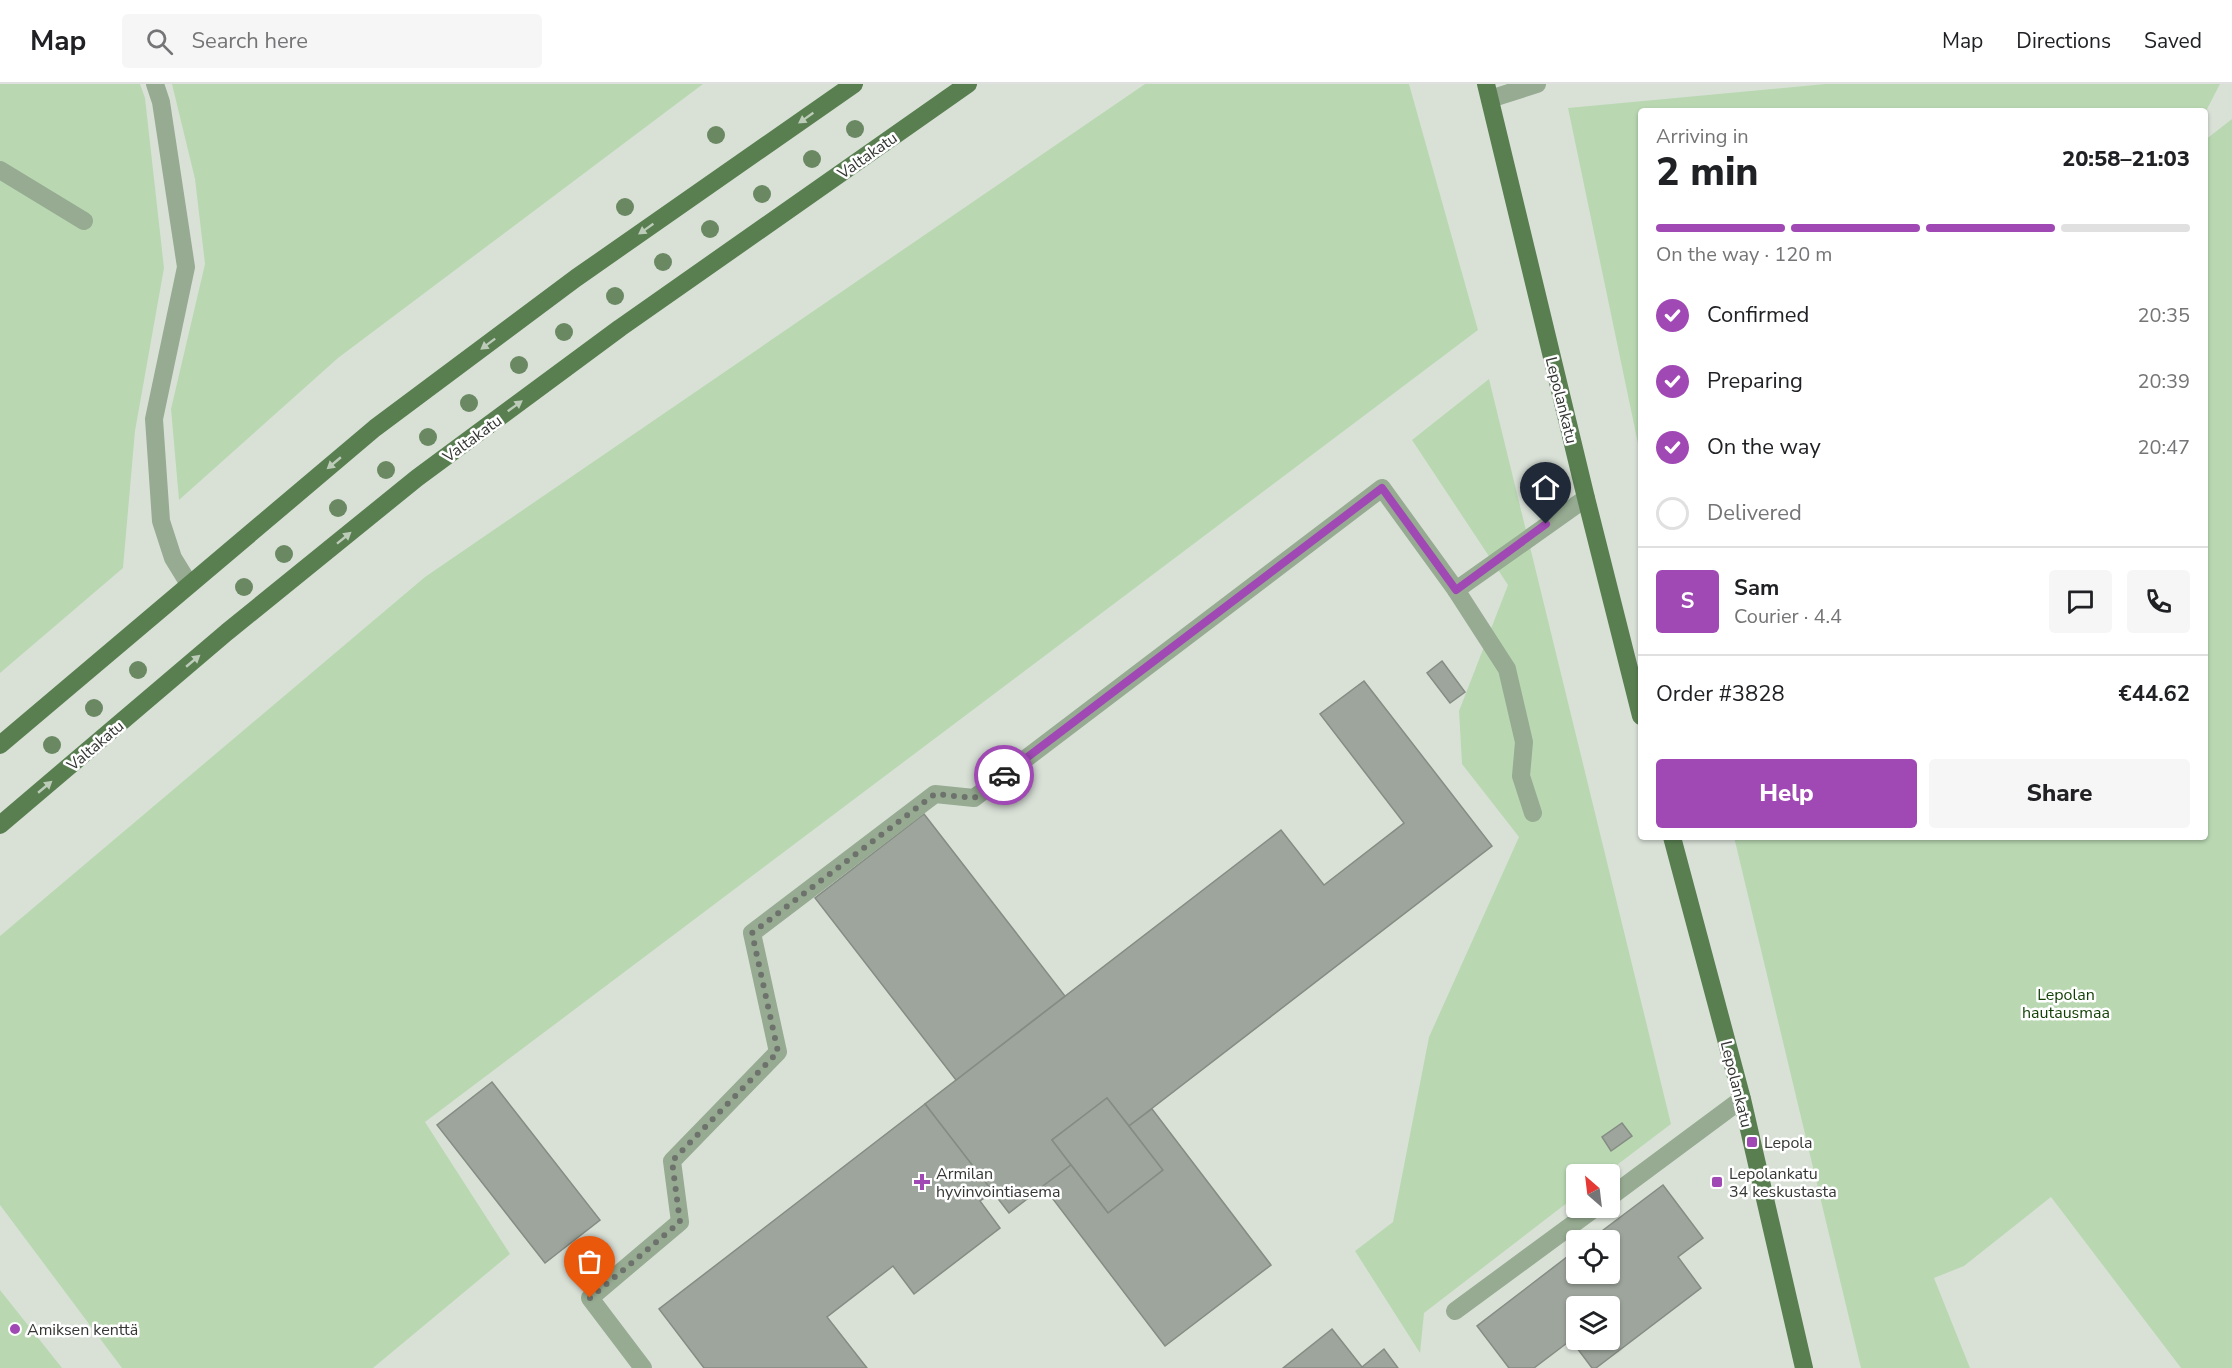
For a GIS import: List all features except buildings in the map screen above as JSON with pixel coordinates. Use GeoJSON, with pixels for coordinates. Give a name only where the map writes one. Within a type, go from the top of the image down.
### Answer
{"type":"FeatureCollection","features":[{"type":"Feature","properties":{"kind":"main road"},"geometry":{"type":"LineString","coordinates":[[0,745],[375,428],[576,278],[854,84]]}},
{"type":"Feature","properties":{"kind":"main road","name":"Valtakatu"},"geometry":{"type":"LineString","coordinates":[[0,825],[227,632],[417,478],[620,328],[968,84]]}},
{"type":"Feature","properties":{"kind":"main road","name":"Lepolankatu"},"geometry":{"type":"LineString","coordinates":[[1488,91],[1638,704]]}},
{"type":"Feature","properties":{"kind":"main road","name":"Lepolankatu"},"geometry":{"type":"LineString","coordinates":[[1673,840],[1742,1099],[1803,1368]]}},
{"type":"Feature","properties":{"kind":"lane"},"geometry":{"type":"LineString","coordinates":[[155,84],[161,102],[186,267],[154,419],[161,521],[172,558],[189,584]]}},
{"type":"Feature","properties":{"kind":"lane"},"geometry":{"type":"LineString","coordinates":[[1488,91],[1537,84]]}},
{"type":"Feature","properties":{"kind":"lane"},"geometry":{"type":"LineString","coordinates":[[0,170],[84,221]]}},
{"type":"Feature","properties":{"kind":"lane"},"geometry":{"type":"LineString","coordinates":[[644,1368],[590,1298],[680,1222],[672,1161],[778,1052],[752,933],[935,794],[974,798],[1382,488],[1456,590],[1507,669],[1524,742],[1521,776],[1533,813]]}},
{"type":"Feature","properties":{"kind":"lane"},"geometry":{"type":"LineString","coordinates":[[1456,590],[1586,498]]}},
{"type":"Feature","properties":{"kind":"lane"},"geometry":{"type":"LineString","coordinates":[[1620,1190],[1742,1099]]}},
{"type":"Feature","properties":{"kind":"lane"},"geometry":{"type":"LineString","coordinates":[[1455,1311],[1581,1218]]}},
{"type":"Feature","properties":{"kind":"green space"},"geometry":{"type":"Polygon","coordinates":[[[0,84],[140,84],[145,98],[164,268],[135,431],[123,568],[0,673],[0,84]]]}},
{"type":"Feature","properties":{"kind":"green space"},"geometry":{"type":"Polygon","coordinates":[[[172,84],[703,84],[338,358],[179,500],[171,409],[205,264],[195,179],[172,84]]]}},
{"type":"Feature","properties":{"kind":"green space"},"geometry":{"type":"Polygon","coordinates":[[[1145,84],[1409,84],[1478,330],[425,1122],[510,1254],[373,1368],[122,1368],[0,1205],[0,936],[425,577],[1145,84]]]}},
{"type":"Feature","properties":{"kind":"green space"},"geometry":{"type":"Polygon","coordinates":[[[1825,84],[2220,84],[2208,108],[1638,108],[1638,444],[1568,108],[1825,84]]]}},
{"type":"Feature","properties":{"kind":"green space","name":"Lepolan hautausmaa"},"geometry":{"type":"Polygon","coordinates":[[[2232,119],[2232,1368],[2181,1368],[2051,1197],[1964,1266],[1934,1278],[1970,1368],[1861,1368],[1735,840],[2208,840],[2208,138],[2232,119]]]}},
{"type":"Feature","properties":{"kind":"green space"},"geometry":{"type":"Polygon","coordinates":[[[1489,379],[1671,1124],[1618,1164],[1566,1164],[1566,1204],[1424,1313],[1420,1353],[1355,1251],[1393,1222],[1429,1037],[1519,837],[1462,764],[1459,711],[1508,585],[1412,440],[1489,379]]]}},
{"type":"Feature","properties":{"kind":"green space","name":"Amiksen kenttä"},"geometry":{"type":"Polygon","coordinates":[[[0,1290],[62,1368],[0,1368],[0,1290]]]}},
{"type":"Feature","properties":{"kind":"way so far"},"geometry":{"type":"LineString","coordinates":[[590,1298],[680,1222],[672,1161],[778,1052],[752,933],[935,794],[974,798],[1004,775]]}},
{"type":"Feature","properties":{"kind":"place","name":"Lepola"},"geometry":{"type":"Point","coordinates":[1752,1142]}},
{"type":"Feature","properties":{"kind":"place","name":"Armilan hyvinvointiasema"},"geometry":{"type":"Point","coordinates":[922,1182]}},
{"type":"Feature","properties":{"kind":"place","name":"Lepolankatu 34 keskustasta"},"geometry":{"type":"Point","coordinates":[1717,1182]}},
{"type":"Feature","properties":{"kind":"place","name":"Amiksen kenttä"},"geometry":{"type":"Point","coordinates":[15,1329]}},
{"type":"Feature","properties":{"kind":"route"},"geometry":{"type":"LineString","coordinates":[[1004,775],[1382,488],[1456,590],[1546,524]]}}]}
